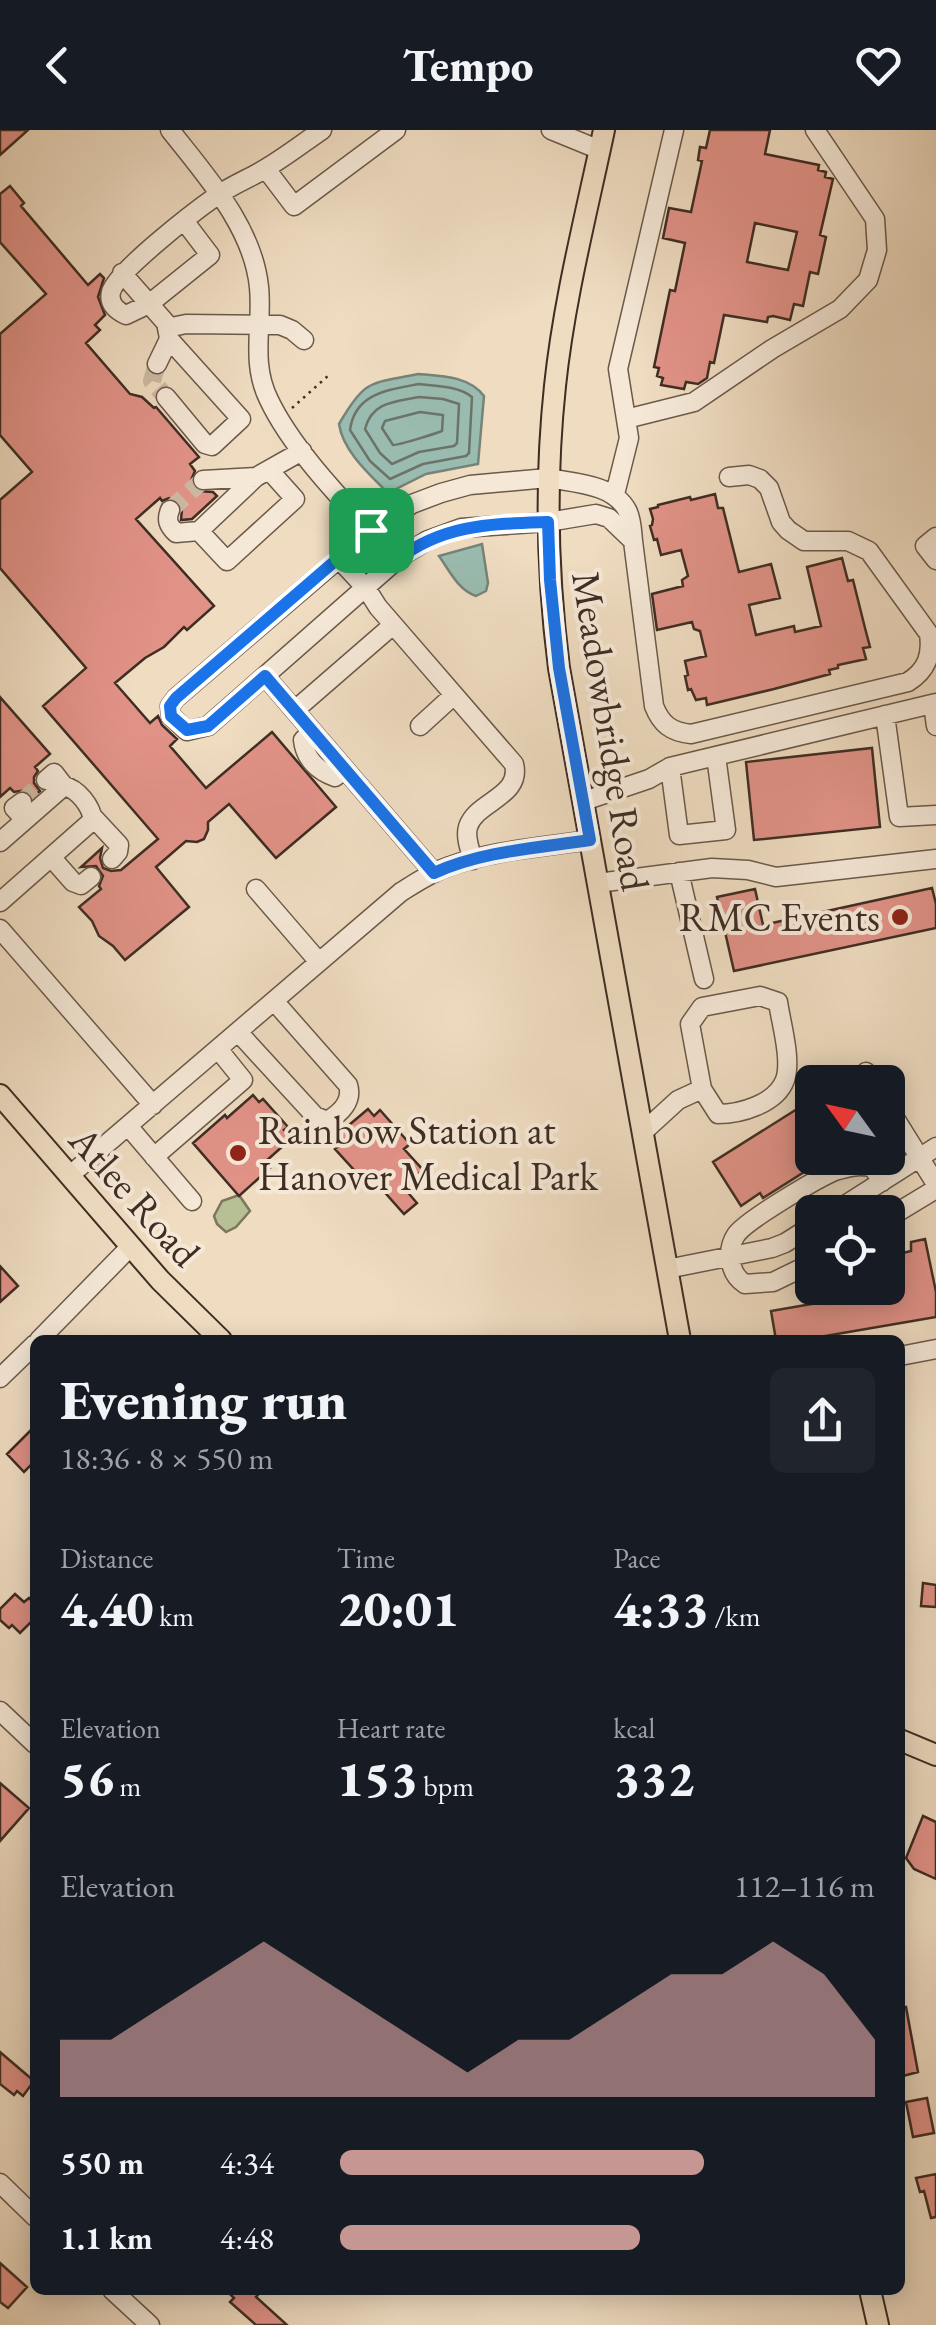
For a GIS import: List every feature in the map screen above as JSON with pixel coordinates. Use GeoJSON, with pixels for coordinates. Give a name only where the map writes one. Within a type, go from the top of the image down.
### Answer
{"type":"FeatureCollection","features":[{"type":"Feature","properties":{"kind":"main road","name":"Meadowbridge Road"},"geometry":{"type":"LineString","coordinates":[[602,140],[565,315],[555,383],[548,522],[558,657],[679,1335]]}},
{"type":"Feature","properties":{"kind":"main road","name":"Atlee Road"},"geometry":{"type":"LineString","coordinates":[[0,1095],[160,1280],[216,1335]]}},
{"type":"Feature","properties":{"kind":"main road"},"geometry":{"type":"LineString","coordinates":[[905,1742],[936,1755]]}},
{"type":"Feature","properties":{"kind":"main road"},"geometry":{"type":"LineString","coordinates":[[871,2295],[878,2325]]}},
{"type":"Feature","properties":{"kind":"street"},"geometry":{"type":"LineString","coordinates":[[170,130],[246,239],[259,284],[256,354],[268,398],[302,451],[397,560]]}},
{"type":"Feature","properties":{"kind":"street"},"geometry":{"type":"LineString","coordinates":[[185,222],[210,255],[149,304],[126,316],[116,311],[111,290],[122,273],[218,194],[266,169],[322,130]]}},
{"type":"Feature","properties":{"kind":"street"},"geometry":{"type":"LineString","coordinates":[[266,169],[294,206],[396,130]]}},
{"type":"Feature","properties":{"kind":"street"},"geometry":{"type":"LineString","coordinates":[[551,130],[602,140]]}},
{"type":"Feature","properties":{"kind":"street"},"geometry":{"type":"LineString","coordinates":[[615,494],[629,438],[618,369],[674,130]]}},
{"type":"Feature","properties":{"kind":"street"},"geometry":{"type":"LineString","coordinates":[[626,418],[694,402],[840,309],[868,280],[877,250],[875,218],[816,130]]}},
{"type":"Feature","properties":{"kind":"street"},"geometry":{"type":"LineString","coordinates":[[122,273],[242,419],[212,446],[206,444],[166,397]]}},
{"type":"Feature","properties":{"kind":"street"},"geometry":{"type":"LineString","coordinates":[[157,364],[168,333],[186,324],[285,326],[304,340]]}},
{"type":"Feature","properties":{"kind":"street"},"geometry":{"type":"LineString","coordinates":[[170,510],[169,526],[176,532],[199,530],[262,474],[302,451]]}},
{"type":"Feature","properties":{"kind":"street"},"geometry":{"type":"LineString","coordinates":[[199,530],[227,561],[295,499],[262,474],[203,480]]}},
{"type":"Feature","properties":{"kind":"street"},"geometry":{"type":"LineString","coordinates":[[633,541],[608,518],[596,514],[548,522],[461,528],[428,540],[397,560],[208,726],[187,730],[171,716],[170,706],[176,698],[371,530],[412,504],[470,485],[548,478],[615,494],[630,515],[654,706],[663,724],[672,729],[691,734],[908,682],[917,676],[929,660],[929,634],[869,551],[848,542],[804,541],[796,537],[781,522],[769,488],[760,479],[749,474],[728,477]]}},
{"type":"Feature","properties":{"kind":"street"},"geometry":{"type":"LineString","coordinates":[[936,537],[925,546],[936,560]]}},
{"type":"Feature","properties":{"kind":"street"},"geometry":{"type":"LineString","coordinates":[[338,558],[514,764],[517,775],[512,785],[470,821],[466,832],[472,860]]}},
{"type":"Feature","properties":{"kind":"street"},"geometry":{"type":"LineString","coordinates":[[294,710],[393,625]]}},
{"type":"Feature","properties":{"kind":"street"},"geometry":{"type":"LineString","coordinates":[[265,676],[434,873]]}},
{"type":"Feature","properties":{"kind":"street"},"geometry":{"type":"LineString","coordinates":[[420,726],[454,695]]}},
{"type":"Feature","properties":{"kind":"street"},"geometry":{"type":"LineString","coordinates":[[584,801],[649,779],[670,767],[935,703],[936,726]]}},
{"type":"Feature","properties":{"kind":"street"},"geometry":{"type":"LineString","coordinates":[[886,715],[899,818],[936,814]]}},
{"type":"Feature","properties":{"kind":"street"},"geometry":{"type":"LineString","coordinates":[[670,767],[679,835],[726,830],[716,756]]}},
{"type":"Feature","properties":{"kind":"street"},"geometry":{"type":"LineString","coordinates":[[0,842],[24,811],[55,783],[71,788],[92,810],[93,820],[0,902]]}},
{"type":"Feature","properties":{"kind":"street"},"geometry":{"type":"LineString","coordinates":[[92,816],[118,845],[112,860]]}},
{"type":"Feature","properties":{"kind":"street"},"geometry":{"type":"LineString","coordinates":[[70,1176],[401,892],[452,865],[590,840]]}},
{"type":"Feature","properties":{"kind":"street"},"geometry":{"type":"LineString","coordinates":[[50,857],[73,882],[81,885],[91,877]]}},
{"type":"Feature","properties":{"kind":"street"},"geometry":{"type":"LineString","coordinates":[[598,883],[712,868],[748,870],[776,877],[936,859]]}},
{"type":"Feature","properties":{"kind":"street"},"geometry":{"type":"LineString","coordinates":[[679,872],[704,979]]}},
{"type":"Feature","properties":{"kind":"street"},"geometry":{"type":"LineString","coordinates":[[256,888],[319,962]]}},
{"type":"Feature","properties":{"kind":"street"},"geometry":{"type":"LineString","coordinates":[[0,929],[153,1105]]}},
{"type":"Feature","properties":{"kind":"street"},"geometry":{"type":"LineString","coordinates":[[760,996],[778,1002],[787,1062],[784,1083],[765,1101],[739,1114],[718,1114],[702,1089],[690,1024],[702,1007],[760,996]]}},
{"type":"Feature","properties":{"kind":"street"},"geometry":{"type":"LineString","coordinates":[[238,1032],[315,1116],[327,1120],[337,1116],[346,1105],[348,1084],[274,1001]]}},
{"type":"Feature","properties":{"kind":"street"},"geometry":{"type":"LineString","coordinates":[[154,1157],[243,1080],[218,1050]]}},
{"type":"Feature","properties":{"kind":"street"},"geometry":{"type":"LineString","coordinates":[[643,1132],[678,1100],[702,1089]]}},
{"type":"Feature","properties":{"kind":"street"},"geometry":{"type":"LineString","coordinates":[[128,1126],[192,1201]]}},
{"type":"Feature","properties":{"kind":"street"},"geometry":{"type":"LineString","coordinates":[[905,1134],[936,1186],[905,1207]]}},
{"type":"Feature","properties":{"kind":"street"},"geometry":{"type":"LineString","coordinates":[[861,1195],[936,1147]]}},
{"type":"Feature","properties":{"kind":"street"},"geometry":{"type":"LineString","coordinates":[[795,1272],[773,1282],[745,1284],[735,1275],[730,1256],[734,1237],[746,1224],[830,1173],[865,1165],[873,1168],[882,1182]]}},
{"type":"Feature","properties":{"kind":"street"},"geometry":{"type":"LineString","coordinates":[[668,1269],[772,1248],[795,1237]]}},
{"type":"Feature","properties":{"kind":"street"},"geometry":{"type":"LineString","coordinates":[[44,1335],[132,1246]]}},
{"type":"Feature","properties":{"kind":"street"},"geometry":{"type":"LineString","coordinates":[[0,1378],[30,1349]]}},
{"type":"Feature","properties":{"kind":"street"},"geometry":{"type":"LineString","coordinates":[[905,1355],[936,1349]]}},
{"type":"Feature","properties":{"kind":"street"},"geometry":{"type":"LineString","coordinates":[[0,1711],[30,1739]]}},
{"type":"Feature","properties":{"kind":"street"},"geometry":{"type":"LineString","coordinates":[[0,2183],[30,2211]]}},
{"type":"Feature","properties":{"kind":"street"},"geometry":{"type":"LineString","coordinates":[[117,2295],[150,2325]]}},
{"type":"Feature","properties":{"kind":"path"},"geometry":{"type":"LineString","coordinates":[[280,419],[330,376]]}},
{"type":"Feature","properties":{"kind":"green space"},"geometry":{"type":"Polygon","coordinates":[[[239,1195],[250,1211],[226,1232],[214,1216],[222,1201],[239,1195]]]}},
{"type":"Feature","properties":{"kind":"water"},"geometry":{"type":"Polygon","coordinates":[[[418,374],[463,381],[484,396],[478,464],[426,474],[388,493],[351,453],[339,424],[355,399],[370,386],[418,374]]]}},
{"type":"Feature","properties":{"kind":"water"},"geometry":{"type":"Polygon","coordinates":[[[482,544],[488,583],[486,591],[476,596],[459,584],[439,556],[482,544]]]}},
{"type":"Feature","properties":{"kind":"building"},"geometry":{"type":"Polygon","coordinates":[[[0,130],[28,130],[0,155],[0,130]]]}},
{"type":"Feature","properties":{"kind":"building"},"geometry":{"type":"Polygon","coordinates":[[[710,130],[770,130],[765,154],[819,165],[818,170],[826,172],[825,177],[833,179],[820,235],[826,237],[818,274],[810,272],[803,306],[794,304],[790,320],[773,316],[767,322],[724,315],[707,378],[698,384],[686,382],[684,389],[661,385],[663,378],[657,376],[659,368],[654,367],[670,290],[675,291],[685,243],[663,238],[669,208],[691,212],[702,161],[698,160],[700,147],[706,148],[710,130]],[[755,223],[747,262],[788,270],[797,232],[755,223]]]}},
{"type":"Feature","properties":{"kind":"building"},"geometry":{"type":"Polygon","coordinates":[[[10,186],[24,203],[21,206],[88,285],[100,274],[104,278],[98,297],[105,315],[95,325],[100,330],[86,343],[130,394],[156,407],[199,457],[190,464],[195,471],[193,488],[217,496],[192,519],[181,520],[180,503],[160,498],[136,519],[214,606],[115,683],[150,723],[158,716],[177,739],[170,746],[206,788],[272,732],[336,807],[276,858],[229,804],[208,822],[204,839],[186,841],[156,867],[189,907],[125,960],[99,936],[79,907],[101,889],[103,876],[96,866],[81,867],[102,848],[103,868],[121,870],[158,839],[43,706],[86,668],[0,568],[0,500],[32,472],[0,435],[0,334],[46,294],[0,242],[0,194],[10,186]]]}},
{"type":"Feature","properties":{"kind":"building"},"geometry":{"type":"Polygon","coordinates":[[[715,494],[718,508],[723,508],[739,572],[771,564],[780,598],[749,605],[756,635],[794,626],[795,632],[821,626],[807,567],[842,558],[848,581],[853,580],[870,647],[863,648],[866,659],[838,665],[829,670],[830,674],[774,689],[707,705],[706,698],[696,700],[688,690],[685,661],[706,656],[700,631],[694,629],[692,622],[657,630],[652,594],[683,586],[682,580],[688,576],[681,550],[661,555],[650,526],[650,509],[715,494]]]}},
{"type":"Feature","properties":{"kind":"building"},"geometry":{"type":"Polygon","coordinates":[[[0,697],[50,754],[35,767],[38,771],[34,783],[40,791],[33,797],[26,790],[14,792],[10,788],[0,797],[0,697]]]}},
{"type":"Feature","properties":{"kind":"building"},"geometry":{"type":"Polygon","coordinates":[[[872,748],[880,827],[754,840],[746,762],[872,748]]]}},
{"type":"Feature","properties":{"kind":"building"},"geometry":{"type":"Polygon","coordinates":[[[932,888],[936,928],[734,971],[717,897],[755,889],[763,925],[932,888]]]}},
{"type":"Feature","properties":{"kind":"building","name":"Rainbow Station at Hanover Medical Park"},"geometry":{"type":"Polygon","coordinates":[[[253,1095],[259,1102],[263,1099],[288,1127],[284,1130],[292,1138],[265,1162],[270,1168],[239,1196],[193,1143],[253,1095]]]}},
{"type":"Feature","properties":{"kind":"building"},"geometry":{"type":"Polygon","coordinates":[[[368,1109],[374,1116],[380,1110],[410,1144],[404,1149],[423,1170],[403,1187],[417,1203],[404,1214],[371,1177],[365,1182],[335,1149],[342,1143],[336,1136],[368,1109]]]}},
{"type":"Feature","properties":{"kind":"building"},"geometry":{"type":"Polygon","coordinates":[[[795,1110],[795,1175],[799,1175],[763,1198],[760,1193],[741,1206],[713,1162],[795,1110]]]}},
{"type":"Feature","properties":{"kind":"building"},"geometry":{"type":"Polygon","coordinates":[[[925,1239],[936,1292],[936,1317],[831,1335],[775,1335],[771,1311],[806,1305],[905,1305],[905,1252],[911,1251],[911,1242],[925,1239]]]}},
{"type":"Feature","properties":{"kind":"building"},"geometry":{"type":"Polygon","coordinates":[[[0,1266],[18,1286],[0,1302],[0,1266]]]}},
{"type":"Feature","properties":{"kind":"building"},"geometry":{"type":"Polygon","coordinates":[[[30,1431],[30,1466],[24,1472],[7,1454],[30,1431]]]}},
{"type":"Feature","properties":{"kind":"building"},"geometry":{"type":"Polygon","coordinates":[[[923,1583],[936,1585],[936,1607],[921,1606],[923,1583]]]}},
{"type":"Feature","properties":{"kind":"building"},"geometry":{"type":"Polygon","coordinates":[[[15,1594],[24,1602],[29,1598],[30,1623],[20,1633],[12,1625],[9,1628],[0,1620],[0,1609],[15,1594]]]}},
{"type":"Feature","properties":{"kind":"building"},"geometry":{"type":"Polygon","coordinates":[[[0,1783],[29,1808],[0,1841],[0,1783]]]}},
{"type":"Feature","properties":{"kind":"building"},"geometry":{"type":"Polygon","coordinates":[[[923,1816],[936,1822],[936,1879],[914,1869],[906,1858],[923,1816]]]}},
{"type":"Feature","properties":{"kind":"building"},"geometry":{"type":"Polygon","coordinates":[[[905,2007],[918,2072],[905,2075],[905,2007]]]}},
{"type":"Feature","properties":{"kind":"building"},"geometry":{"type":"Polygon","coordinates":[[[0,2052],[30,2078],[30,2086],[23,2096],[17,2091],[14,2095],[0,2084],[0,2052]]]}},
{"type":"Feature","properties":{"kind":"building"},"geometry":{"type":"Polygon","coordinates":[[[927,2098],[934,2133],[913,2137],[906,2102],[927,2098]]]}},
{"type":"Feature","properties":{"kind":"building"},"geometry":{"type":"Polygon","coordinates":[[[936,2174],[936,2217],[931,2218],[916,2178],[936,2174]]]}},
{"type":"Feature","properties":{"kind":"building"},"geometry":{"type":"Polygon","coordinates":[[[0,2263],[27,2287],[8,2308],[0,2302],[0,2263]]]}},
{"type":"Feature","properties":{"kind":"building"},"geometry":{"type":"Polygon","coordinates":[[[231,2295],[258,2295],[287,2325],[256,2325],[230,2302],[234,2298],[231,2295]]]}},
{"type":"Feature","properties":{"kind":"tunnel"},"geometry":{"type":"LineString","coordinates":[[157,364],[152,381],[166,397]]}},
{"type":"Feature","properties":{"kind":"tunnel"},"geometry":{"type":"LineString","coordinates":[[170,510],[203,480]]}},
{"type":"Feature","properties":{"kind":"tunnel"},"geometry":{"type":"LineString","coordinates":[[22,802],[46,780]]}},
{"type":"Feature","properties":{"kind":"place","name":"RMC Events"},"geometry":{"type":"Point","coordinates":[900,917]}},
{"type":"Feature","properties":{"kind":"place","name":"Rainbow Station at Hanover Medical Park"},"geometry":{"type":"Point","coordinates":[238,1153]}},
{"type":"Feature","properties":{"kind":"route"},"geometry":{"type":"LineString","coordinates":[[548,522],[559,668],[590,840],[497,854],[434,873],[265,676],[208,726],[187,730],[171,716],[170,706],[176,698],[371,530],[397,560],[428,540],[461,528],[548,522]]}}]}
